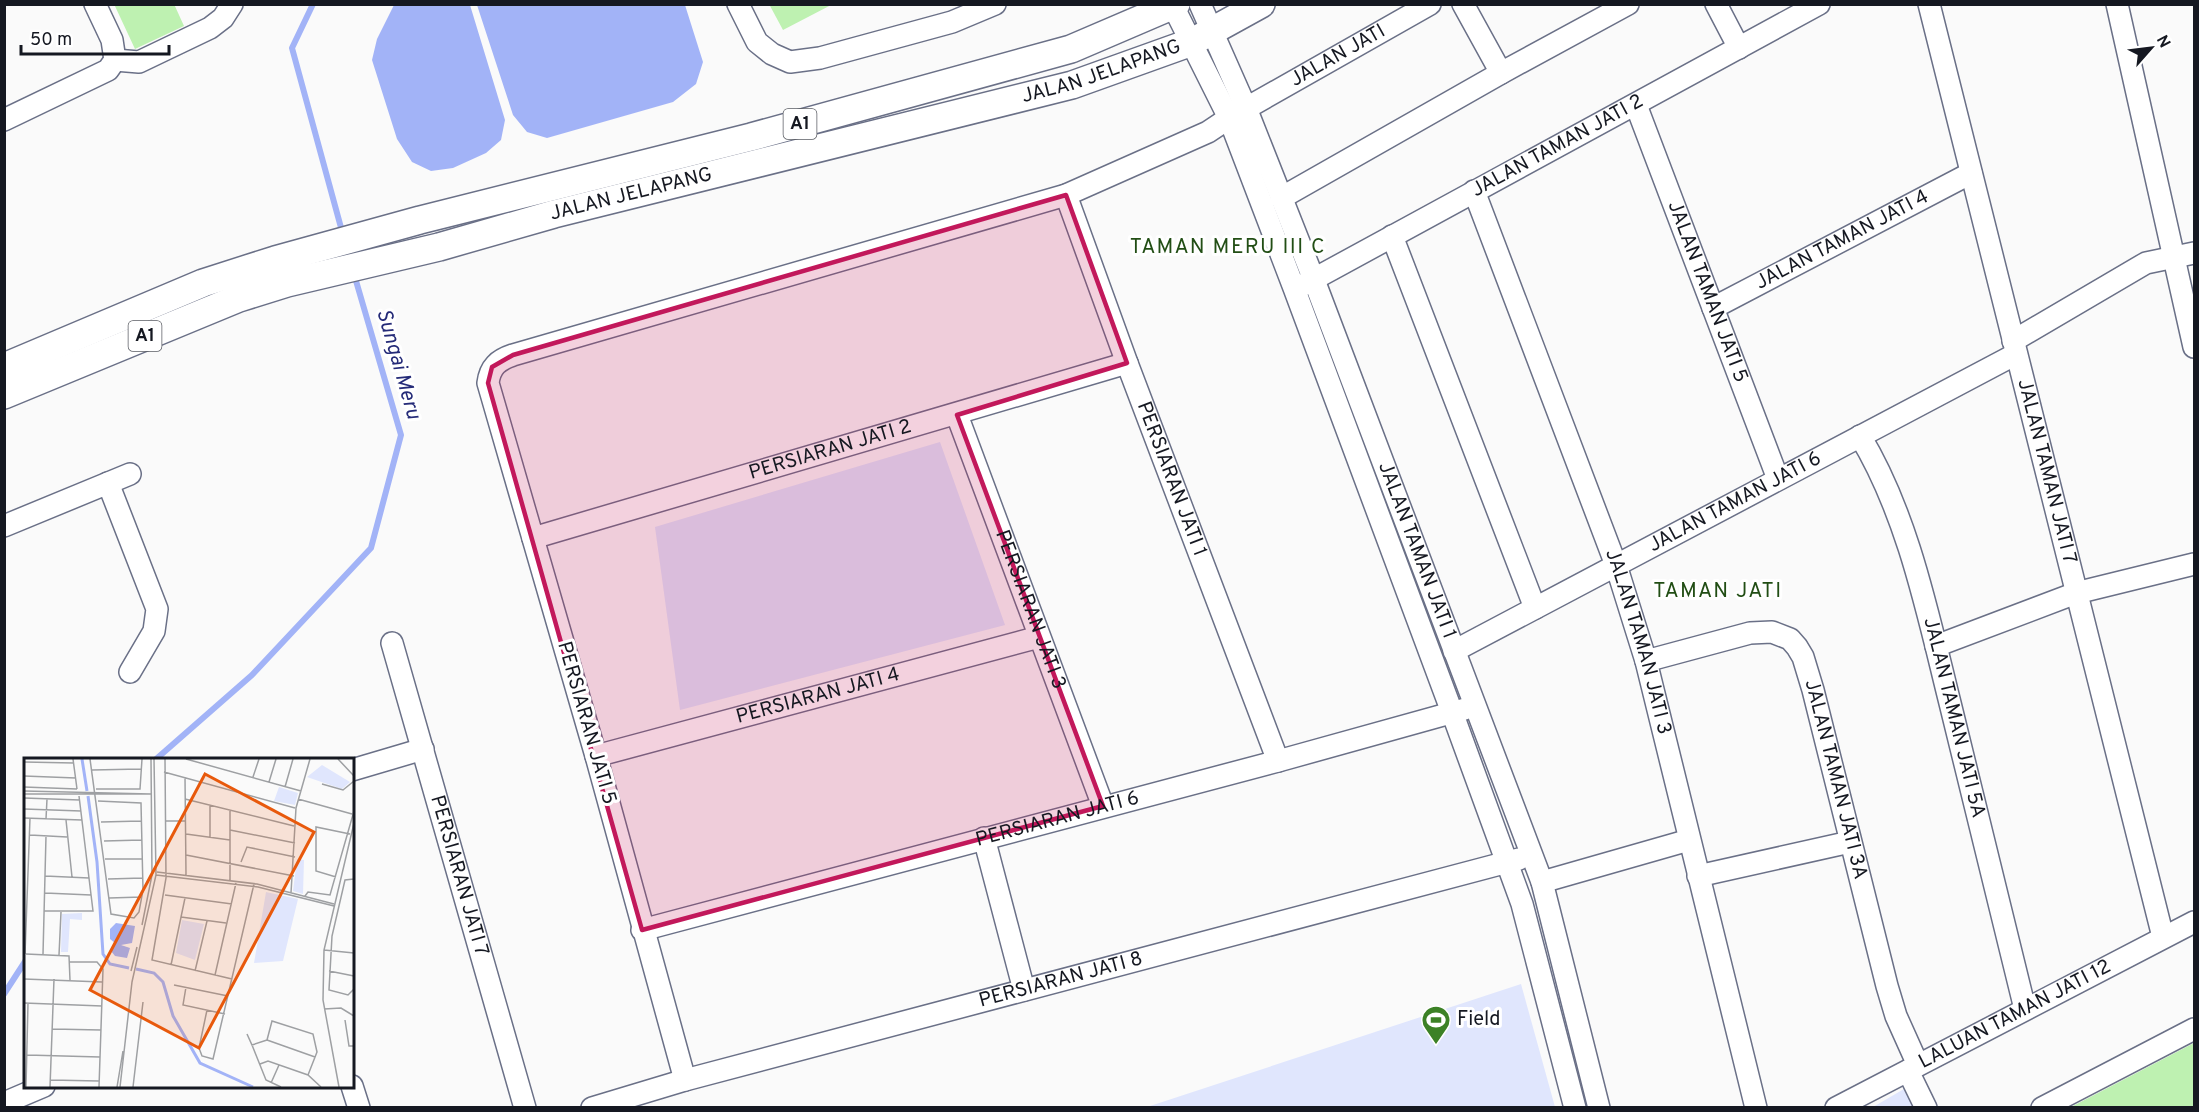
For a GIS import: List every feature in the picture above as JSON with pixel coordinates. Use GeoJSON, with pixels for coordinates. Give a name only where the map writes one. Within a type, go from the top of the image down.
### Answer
{"type":"FeatureCollection","features":[{"type":"Feature","properties":{"kind":"main road","name":"JALAN JELAPANG"},"geometry":{"type":"LineString","coordinates":[[4,366],[203,283],[439,247],[554,214],[1072,85],[1202,37],[1261,4]]}},
{"type":"Feature","properties":{"kind":"main road","name":"JALAN JELAPANG"},"geometry":{"type":"LineString","coordinates":[[4,395],[239,298],[281,272],[420,220],[751,137],[1071,49],[1175,5]]}},
{"type":"Feature","properties":{"kind":"street"},"geometry":{"type":"LineString","coordinates":[[4,120],[108,70],[115,60],[112,40],[94,4]]}},
{"type":"Feature","properties":{"kind":"street"},"geometry":{"type":"LineString","coordinates":[[115,60],[139,62],[210,28],[223,18],[232,4]]}},
{"type":"Feature","properties":{"kind":"street"},"geometry":{"type":"LineString","coordinates":[[738,4],[757,42],[772,54],[790,62],[820,58],[947,13],[995,4]]}},
{"type":"Feature","properties":{"kind":"street","name":"JALAN TAMAN JATI 1"},"geometry":{"type":"LineString","coordinates":[[1200,4],[1202,37]]}},
{"type":"Feature","properties":{"kind":"street","name":"JALAN JATI"},"geometry":{"type":"LineString","coordinates":[[492,367],[501,359],[513,355],[1066,195],[1208,132],[1237,113],[1430,4]]}},
{"type":"Feature","properties":{"kind":"street"},"geometry":{"type":"LineString","coordinates":[[1463,4],[1501,73]]}},
{"type":"Feature","properties":{"kind":"street"},"geometry":{"type":"LineString","coordinates":[[1281,198],[1628,4]]}},
{"type":"Feature","properties":{"kind":"street"},"geometry":{"type":"LineString","coordinates":[[1716,4],[1739,48]]}},
{"type":"Feature","properties":{"kind":"street","name":"JALAN TAMAN JATI 2"},"geometry":{"type":"LineString","coordinates":[[1304,284],[1819,4]]}},
{"type":"Feature","properties":{"kind":"street","name":"JALAN TAMAN JATI 7"},"geometry":{"type":"LineString","coordinates":[[1929,4],[2163,937]]}},
{"type":"Feature","properties":{"kind":"street"},"geometry":{"type":"LineString","coordinates":[[2117,4],[2184,255],[2194,347]]}},
{"type":"Feature","properties":{"kind":"street","name":"JALAN TAMAN JATI 1"},"geometry":{"type":"LineString","coordinates":[[1175,5],[1202,37],[1237,113],[1281,198],[1304,284],[1452,712],[1522,904],[1575,1107]]}},
{"type":"Feature","properties":{"kind":"street","name":"JALAN TAMAN JATI 5"},"geometry":{"type":"LineString","coordinates":[[1636,105],[1778,479]]}},
{"type":"Feature","properties":{"kind":"street","name":"JALAN TAMAN JATI 1"},"geometry":{"type":"LineString","coordinates":[[1237,113],[1304,284],[1454,651],[1542,882],[1599,1107]]}},
{"type":"Feature","properties":{"kind":"street","name":"JALAN TAMAN JATI 4"},"geometry":{"type":"LineString","coordinates":[[1713,308],[1971,173]]}},
{"type":"Feature","properties":{"kind":"street","name":"JALAN TAMAN JATI 3"},"geometry":{"type":"LineString","coordinates":[[1474,191],[1616,565],[1646,661],[1756,1107]]}},
{"type":"Feature","properties":{"kind":"street","name":"PERSIARAN JATI 1"},"geometry":{"type":"LineString","coordinates":[[1066,195],[1278,761]]}},
{"type":"Feature","properties":{"kind":"street"},"geometry":{"type":"LineString","coordinates":[[1392,236],[1535,608]]}},
{"type":"Feature","properties":{"kind":"street","name":"JALAN TAMAN JATI 6"},"geometry":{"type":"LineString","coordinates":[[1454,651],[1860,436],[2015,348],[2146,263],[2184,255]]}},
{"type":"Feature","properties":{"kind":"street","name":"PERSIARAN JATI 2"},"geometry":{"type":"LineString","coordinates":[[533,537],[957,415],[1128,363]]}},
{"type":"Feature","properties":{"kind":"street","name":"PERSIARAN JATI 5"},"geometry":{"type":"LineString","coordinates":[[492,367],[489,383],[596,756],[685,1080]]}},
{"type":"Feature","properties":{"kind":"street","name":"PERSIARAN JATI 3"},"geometry":{"type":"LineString","coordinates":[[957,415],[1103,806]]}},
{"type":"Feature","properties":{"kind":"street","name":"JALAN TAMAN JATI 5A"},"geometry":{"type":"LineString","coordinates":[[1860,436],[1877,463],[1899,520],[1936,646],[2025,1009]]}},
{"type":"Feature","properties":{"kind":"street"},"geometry":{"type":"LineString","coordinates":[[4,526],[130,474]]}},
{"type":"Feature","properties":{"kind":"street"},"geometry":{"type":"LineString","coordinates":[[108,483],[157,609],[154,631],[130,672]]}},
{"type":"Feature","properties":{"kind":"street"},"geometry":{"type":"LineString","coordinates":[[1936,646],[2076,593],[2194,564]]}},
{"type":"Feature","properties":{"kind":"street","name":"JALAN TAMAN JATI 3A"},"geometry":{"type":"LineString","coordinates":[[1646,661],[1750,633],[1772,632],[1790,639],[1803,657],[1892,1000],[1926,1107]]}},
{"type":"Feature","properties":{"kind":"street","name":"PERSIARAN JATI 4"},"geometry":{"type":"LineString","coordinates":[[596,756],[1039,637]]}},
{"type":"Feature","properties":{"kind":"street","name":"PERSIARAN JATI 7"},"geometry":{"type":"LineString","coordinates":[[393,644],[525,1107]]}},
{"type":"Feature","properties":{"kind":"street","name":"PERSIARAN JATI 6"},"geometry":{"type":"LineString","coordinates":[[642,930],[1474,707]]}},
{"type":"Feature","properties":{"kind":"street"},"geometry":{"type":"LineString","coordinates":[[354,770],[423,749]]}},
{"type":"Feature","properties":{"kind":"street"},"geometry":{"type":"LineString","coordinates":[[984,838],[1024,990]]}},
{"type":"Feature","properties":{"kind":"street"},"geometry":{"type":"LineString","coordinates":[[1542,882],[1689,840]]}},
{"type":"Feature","properties":{"kind":"street"},"geometry":{"type":"LineString","coordinates":[[1698,876],[1850,842]]}},
{"type":"Feature","properties":{"kind":"street","name":"PERSIARAN JATI 8"},"geometry":{"type":"LineString","coordinates":[[592,1107],[685,1080],[1506,861],[1531,857]]}},
{"type":"Feature","properties":{"kind":"street","name":"LALUAN TAMAN JATI 12"},"geometry":{"type":"LineString","coordinates":[[1836,1107],[2194,922]]}},
{"type":"Feature","properties":{"kind":"street"},"geometry":{"type":"LineString","coordinates":[[2043,1107],[2194,1029]]}},
{"type":"Feature","properties":{"kind":"street"},"geometry":{"type":"LineString","coordinates":[[4,1103],[39,1088]]}},
{"type":"Feature","properties":{"kind":"street"},"geometry":{"type":"LineString","coordinates":[[353,1088],[359,1107]]}},
{"type":"Feature","properties":{"kind":"highlighted area"},"geometry":{"type":"Polygon","coordinates":[[[1066,195],[1127,363],[957,415],[1103,806],[642,930],[488,383],[492,367],[513,355],[1066,195]]]}},
{"type":"Feature","properties":{"kind":"shaded area"},"geometry":{"type":"Polygon","coordinates":[[[940,442],[1005,625],[680,710],[655,527],[940,442]]]}},
{"type":"Feature","properties":{"kind":"shaded area","name":"Field"},"geometry":{"type":"Polygon","coordinates":[[[1521,984],[1555,1107],[1147,1107],[1521,984]]]}},
{"type":"Feature","properties":{"kind":"shaded area"},"geometry":{"type":"Polygon","coordinates":[[[1904,1089],[1914,1107],[1873,1107],[1904,1089]]]}},
{"type":"Feature","properties":{"kind":"water"},"geometry":{"type":"Polygon","coordinates":[[[394,5],[470,5],[505,120],[501,140],[486,153],[453,168],[431,171],[412,162],[397,139],[372,60],[377,39],[394,5]]]}},
{"type":"Feature","properties":{"kind":"water"},"geometry":{"type":"Polygon","coordinates":[[[477,5],[685,5],[703,62],[696,84],[673,102],[547,138],[527,132],[513,115],[477,5]]]}},
{"type":"Feature","properties":{"kind":"building"},"geometry":{"type":"Polygon","coordinates":[[[114,4],[174,4],[184,26],[135,49],[114,4]]]}},
{"type":"Feature","properties":{"kind":"building"},"geometry":{"type":"Polygon","coordinates":[[[769,4],[833,4],[783,30],[769,4]]]}},
{"type":"Feature","properties":{"kind":"building"},"geometry":{"type":"Polygon","coordinates":[[[2194,1043],[2194,1107],[2071,1107],[2194,1043]]]}},
{"type":"Feature","properties":{"kind":"waterway","name":"Sungai Meru"},"geometry":{"type":"LineString","coordinates":[[313,4],[292,48],[343,235]]}},
{"type":"Feature","properties":{"kind":"waterway","name":"Sungai Meru"},"geometry":{"type":"LineString","coordinates":[[157,758],[252,675],[371,548],[401,435],[354,274]]}},
{"type":"Feature","properties":{"kind":"waterway","name":"Sungai Meru"},"geometry":{"type":"LineString","coordinates":[[4,994],[24,963]]}},
{"type":"Feature","properties":{"kind":"place","name":"Field"},"geometry":{"type":"Point","coordinates":[1436,1046]}},
{"type":"Feature","properties":{"kind":"district","name":"TAMAN MERU III C"},"geometry":{"type":"Point","coordinates":[1228,247]}},
{"type":"Feature","properties":{"kind":"district","name":"TAMAN JATI"},"geometry":{"type":"Point","coordinates":[1718,591]}}]}
